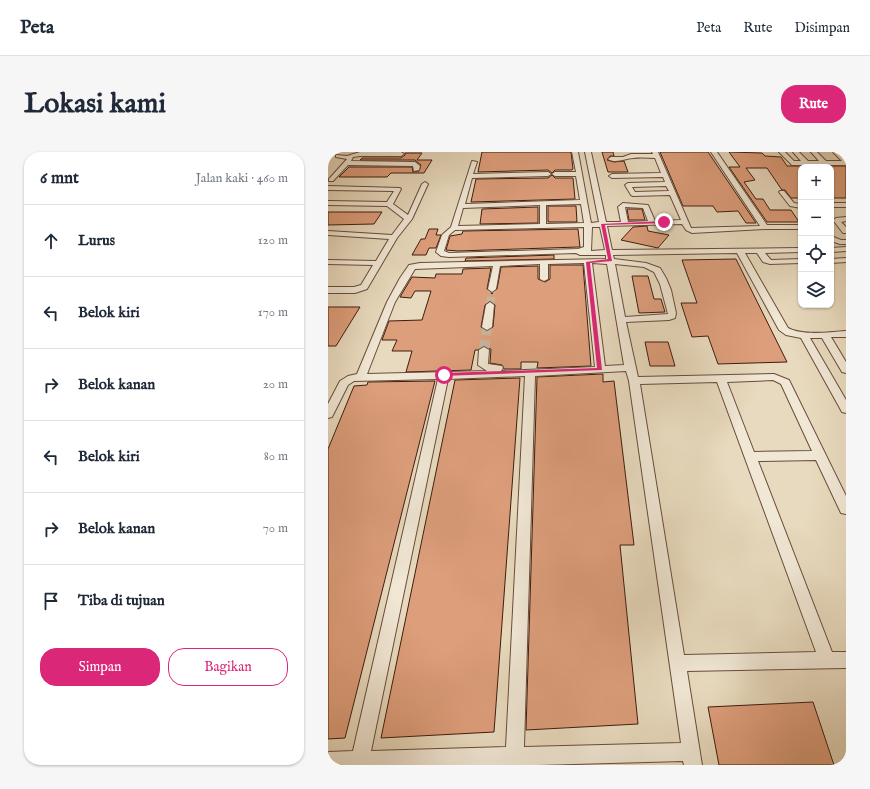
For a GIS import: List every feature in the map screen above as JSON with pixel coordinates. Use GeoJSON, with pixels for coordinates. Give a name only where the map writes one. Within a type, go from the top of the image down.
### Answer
{"type":"FeatureCollection","features":[{"type":"Feature","properties":{"kind":"lane"},"geometry":{"type":"LineString","coordinates":[[575,152],[588,225],[589,246],[586,250],[444,254],[440,252],[445,234],[448,230],[454,228],[588,225],[685,222]]}},
{"type":"Feature","properties":{"kind":"lane"},"geometry":{"type":"LineString","coordinates":[[328,761],[515,756],[692,758],[634,381],[630,368],[610,257],[588,152]]}},
{"type":"Feature","properties":{"kind":"lane"},"geometry":{"type":"LineString","coordinates":[[714,152],[764,227]]}},
{"type":"Feature","properties":{"kind":"lane"},"geometry":{"type":"LineString","coordinates":[[782,152],[792,163],[846,163]]}},
{"type":"Feature","properties":{"kind":"lane"},"geometry":{"type":"LineString","coordinates":[[796,152],[806,164]]}},
{"type":"Feature","properties":{"kind":"lane"},"geometry":{"type":"LineString","coordinates":[[814,152],[824,163]]}},
{"type":"Feature","properties":{"kind":"lane"},"geometry":{"type":"LineString","coordinates":[[836,152],[846,163]]}},
{"type":"Feature","properties":{"kind":"lane"},"geometry":{"type":"LineString","coordinates":[[338,155],[349,157],[360,154],[401,154]]}},
{"type":"Feature","properties":{"kind":"lane"},"geometry":{"type":"LineString","coordinates":[[611,159],[624,159],[631,156],[656,154],[688,229],[692,231],[753,229],[764,227],[798,227]]}},
{"type":"Feature","properties":{"kind":"lane"},"geometry":{"type":"LineString","coordinates":[[329,180],[347,163],[351,158],[349,157]]}},
{"type":"Feature","properties":{"kind":"lane"},"geometry":{"type":"LineString","coordinates":[[454,228],[474,162]]}},
{"type":"Feature","properties":{"kind":"lane"},"geometry":{"type":"LineString","coordinates":[[347,163],[415,164],[417,166],[416,170]]}},
{"type":"Feature","properties":{"kind":"lane"},"geometry":{"type":"LineString","coordinates":[[469,176],[548,174]]}},
{"type":"Feature","properties":{"kind":"lane"},"geometry":{"type":"LineString","coordinates":[[555,174],[579,174]]}},
{"type":"Feature","properties":{"kind":"lane"},"geometry":{"type":"LineString","coordinates":[[612,176],[665,175]]}},
{"type":"Feature","properties":{"kind":"lane"},"geometry":{"type":"LineString","coordinates":[[626,176],[628,185],[633,194],[673,193]]}},
{"type":"Feature","properties":{"kind":"lane"},"geometry":{"type":"LineString","coordinates":[[329,180],[338,180]]}},
{"type":"Feature","properties":{"kind":"lane"},"geometry":{"type":"LineString","coordinates":[[328,290],[360,290],[364,288],[394,237],[409,218],[425,184]]}},
{"type":"Feature","properties":{"kind":"lane"},"geometry":{"type":"LineString","coordinates":[[628,185],[669,184]]}},
{"type":"Feature","properties":{"kind":"lane"},"geometry":{"type":"LineString","coordinates":[[328,188],[398,189],[389,204]]}},
{"type":"Feature","properties":{"kind":"lane"},"geometry":{"type":"LineString","coordinates":[[782,192],[794,205],[798,206]]}},
{"type":"Feature","properties":{"kind":"lane"},"geometry":{"type":"LineString","coordinates":[[789,200],[798,200]]}},
{"type":"Feature","properties":{"kind":"lane"},"geometry":{"type":"LineString","coordinates":[[834,201],[844,205]]}},
{"type":"Feature","properties":{"kind":"lane"},"geometry":{"type":"LineString","coordinates":[[460,206],[585,202]]}},
{"type":"Feature","properties":{"kind":"lane"},"geometry":{"type":"LineString","coordinates":[[328,203],[389,204],[409,218]]}},
{"type":"Feature","properties":{"kind":"lane"},"geometry":{"type":"LineString","coordinates":[[543,226],[544,204]]}},
{"type":"Feature","properties":{"kind":"lane"},"geometry":{"type":"LineString","coordinates":[[625,224],[621,207],[623,205],[646,206],[652,223]]}},
{"type":"Feature","properties":{"kind":"lane"},"geometry":{"type":"LineString","coordinates":[[846,219],[836,220],[846,231]]}},
{"type":"Feature","properties":{"kind":"lane"},"geometry":{"type":"LineString","coordinates":[[328,233],[394,237]]}},
{"type":"Feature","properties":{"kind":"lane"},"geometry":{"type":"LineString","coordinates":[[834,239],[840,242],[846,242]]}},
{"type":"Feature","properties":{"kind":"lane"},"geometry":{"type":"LineString","coordinates":[[834,250],[846,249]]}},
{"type":"Feature","properties":{"kind":"lane"},"geometry":{"type":"LineString","coordinates":[[464,257],[610,257],[740,251],[798,250]]}},
{"type":"Feature","properties":{"kind":"lane"},"geometry":{"type":"LineString","coordinates":[[740,251],[784,330],[792,334],[804,335],[846,334]]}},
{"type":"Feature","properties":{"kind":"lane"},"geometry":{"type":"LineString","coordinates":[[760,251],[766,260],[770,262],[798,261]]}},
{"type":"Feature","properties":{"kind":"lane"},"geometry":{"type":"LineString","coordinates":[[361,377],[391,302],[404,278],[412,267],[420,265],[588,262],[610,257],[651,267],[659,272],[672,313],[669,318],[621,320]]}},
{"type":"Feature","properties":{"kind":"lane"},"geometry":{"type":"LineString","coordinates":[[834,261],[846,260]]}},
{"type":"Feature","properties":{"kind":"lane"},"geometry":{"type":"LineString","coordinates":[[328,262],[379,263]]}},
{"type":"Feature","properties":{"kind":"lane"},"geometry":{"type":"LineString","coordinates":[[588,262],[600,367]]}},
{"type":"Feature","properties":{"kind":"lane"},"geometry":{"type":"LineString","coordinates":[[544,263],[544,279]]}},
{"type":"Feature","properties":{"kind":"lane"},"geometry":{"type":"LineString","coordinates":[[492,289],[497,264]]}},
{"type":"Feature","properties":{"kind":"lane"},"geometry":{"type":"LineString","coordinates":[[487,327],[490,305]]}},
{"type":"Feature","properties":{"kind":"lane"},"geometry":{"type":"LineString","coordinates":[[824,334],[846,370]]}},
{"type":"Feature","properties":{"kind":"lane"},"geometry":{"type":"LineString","coordinates":[[804,335],[846,409]]}},
{"type":"Feature","properties":{"kind":"lane"},"geometry":{"type":"LineString","coordinates":[[484,350],[482,366],[488,368],[630,368]]}},
{"type":"Feature","properties":{"kind":"lane"},"geometry":{"type":"LineString","coordinates":[[328,414],[344,383],[352,378],[530,373],[600,367]]}},
{"type":"Feature","properties":{"kind":"lane"},"geometry":{"type":"LineString","coordinates":[[515,756],[530,373]]}},
{"type":"Feature","properties":{"kind":"lane"},"geometry":{"type":"LineString","coordinates":[[360,760],[444,375]]}},
{"type":"Feature","properties":{"kind":"lane"},"geometry":{"type":"LineString","coordinates":[[634,381],[774,377],[785,382],[846,509]]}},
{"type":"Feature","properties":{"kind":"lane"},"geometry":{"type":"LineString","coordinates":[[721,378],[827,661]]}},
{"type":"Feature","properties":{"kind":"lane"},"geometry":{"type":"LineString","coordinates":[[751,457],[820,455]]}},
{"type":"Feature","properties":{"kind":"lane"},"geometry":{"type":"LineString","coordinates":[[678,662],[846,660]]}},
{"type":"Feature","properties":{"kind":"building"},"geometry":{"type":"Polygon","coordinates":[[[482,152],[571,152],[573,169],[555,170],[552,173],[548,170],[478,172],[482,152]]]}},
{"type":"Feature","properties":{"kind":"building"},"geometry":{"type":"Polygon","coordinates":[[[602,152],[613,152],[614,156],[610,156],[607,160],[614,162],[624,161],[628,172],[608,172],[602,152]]]}},
{"type":"Feature","properties":{"kind":"building"},"geometry":{"type":"Polygon","coordinates":[[[660,152],[708,152],[756,223],[746,223],[738,211],[717,212],[713,206],[683,206],[660,152]]]}},
{"type":"Feature","properties":{"kind":"building"},"geometry":{"type":"Polygon","coordinates":[[[729,152],[762,153],[765,156],[781,157],[787,166],[798,166],[798,198],[791,198],[785,190],[782,190],[767,168],[746,168],[755,180],[744,182],[756,199],[763,199],[770,210],[791,210],[798,222],[767,222],[729,167],[740,167],[729,152]]]}},
{"type":"Feature","properties":{"kind":"building"},"geometry":{"type":"Polygon","coordinates":[[[405,153],[422,153],[417,160],[432,160],[424,173],[391,173],[387,177],[339,177],[349,167],[412,167],[413,172],[419,171],[421,165],[415,160],[360,160],[362,158],[401,158],[405,155],[405,153]]]}},
{"type":"Feature","properties":{"kind":"building"},"geometry":{"type":"Polygon","coordinates":[[[834,166],[846,166],[846,198],[834,198],[834,166]]]}},
{"type":"Feature","properties":{"kind":"building"},"geometry":{"type":"Polygon","coordinates":[[[552,175],[555,178],[573,178],[575,199],[471,202],[476,179],[548,178],[552,175]]]}},
{"type":"Feature","properties":{"kind":"building"},"geometry":{"type":"Polygon","coordinates":[[[548,206],[576,206],[577,222],[548,222],[548,206]]]}},
{"type":"Feature","properties":{"kind":"building"},"geometry":{"type":"Polygon","coordinates":[[[538,207],[538,223],[480,224],[482,209],[538,207]]]}},
{"type":"Feature","properties":{"kind":"building"},"geometry":{"type":"Polygon","coordinates":[[[627,209],[642,209],[645,220],[629,220],[627,209]]]}},
{"type":"Feature","properties":{"kind":"building"},"geometry":{"type":"Polygon","coordinates":[[[328,212],[382,212],[374,224],[328,225],[328,212]]]}},
{"type":"Feature","properties":{"kind":"building"},"geometry":{"type":"Polygon","coordinates":[[[647,226],[648,231],[669,235],[658,248],[621,240],[633,227],[647,226]]]}},
{"type":"Feature","properties":{"kind":"building"},"geometry":{"type":"Polygon","coordinates":[[[429,229],[438,229],[436,235],[441,235],[436,248],[429,248],[426,255],[412,255],[421,239],[425,239],[429,229]]]}},
{"type":"Feature","properties":{"kind":"building"},"geometry":{"type":"Polygon","coordinates":[[[578,229],[580,247],[458,251],[446,250],[450,236],[462,234],[463,231],[578,229]]]}},
{"type":"Feature","properties":{"kind":"building"},"geometry":{"type":"Polygon","coordinates":[[[554,255],[554,259],[465,261],[466,258],[554,255]]]}},
{"type":"Feature","properties":{"kind":"building"},"geometry":{"type":"Polygon","coordinates":[[[736,259],[787,362],[718,364],[708,336],[692,337],[681,303],[697,303],[682,260],[736,259]]]}},
{"type":"Feature","properties":{"kind":"building"},"geometry":{"type":"Polygon","coordinates":[[[550,265],[583,265],[591,366],[537,368],[538,362],[521,362],[521,369],[504,369],[502,365],[490,363],[491,349],[483,346],[478,350],[475,350],[471,370],[406,372],[412,351],[392,351],[397,340],[382,340],[389,321],[422,320],[431,291],[415,291],[411,298],[400,297],[412,277],[435,278],[436,274],[462,274],[463,269],[491,268],[487,289],[492,294],[497,289],[501,267],[538,266],[538,279],[545,282],[550,279],[550,265]],[[490,300],[485,305],[481,327],[486,331],[493,327],[495,305],[490,300]]]}},
{"type":"Feature","properties":{"kind":"building"},"geometry":{"type":"Polygon","coordinates":[[[632,276],[648,276],[654,299],[661,299],[665,312],[639,313],[632,276]]]}},
{"type":"Feature","properties":{"kind":"building"},"geometry":{"type":"Polygon","coordinates":[[[328,307],[360,307],[336,346],[328,346],[328,307]]]}},
{"type":"Feature","properties":{"kind":"building"},"geometry":{"type":"Polygon","coordinates":[[[645,342],[668,342],[675,366],[650,366],[645,342]]]}},
{"type":"Feature","properties":{"kind":"building"},"geometry":{"type":"Polygon","coordinates":[[[603,374],[603,382],[614,381],[634,545],[620,545],[638,724],[526,730],[537,377],[603,374]]]}},
{"type":"Feature","properties":{"kind":"building"},"geometry":{"type":"Polygon","coordinates":[[[520,378],[494,732],[381,738],[455,380],[520,378]]]}},
{"type":"Feature","properties":{"kind":"building"},"geometry":{"type":"Polygon","coordinates":[[[435,381],[345,738],[328,739],[328,449],[354,386],[367,385],[368,382],[435,381]]]}},
{"type":"Feature","properties":{"kind":"building"},"geometry":{"type":"Polygon","coordinates":[[[813,702],[834,765],[719,765],[708,707],[813,702]]]}},
{"type":"Feature","properties":{"kind":"tunnel"},"geometry":{"type":"LineString","coordinates":[[490,305],[492,289]]}},
{"type":"Feature","properties":{"kind":"tunnel"},"geometry":{"type":"LineString","coordinates":[[484,350],[487,327]]}},
{"type":"Feature","properties":{"kind":"route"},"geometry":{"type":"LineString","coordinates":[[444,375],[530,373],[600,369],[588,262],[610,261],[603,224],[664,222]]}}]}
